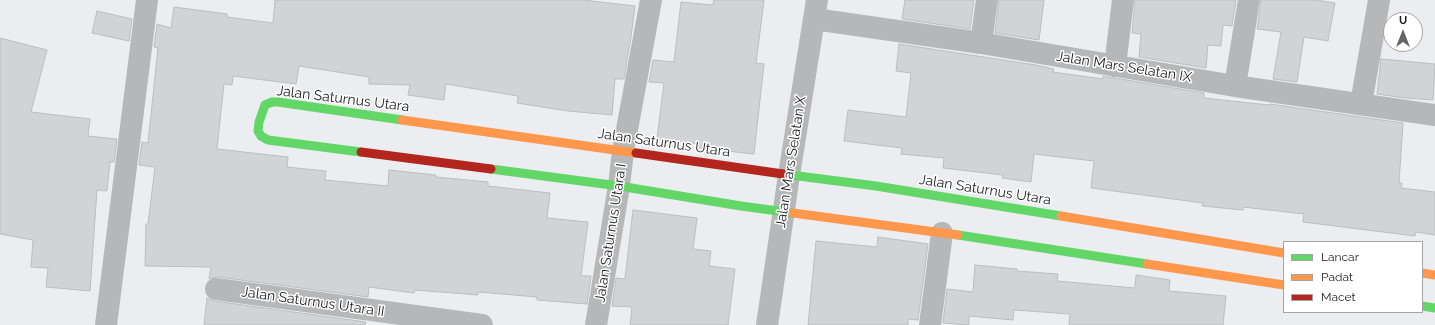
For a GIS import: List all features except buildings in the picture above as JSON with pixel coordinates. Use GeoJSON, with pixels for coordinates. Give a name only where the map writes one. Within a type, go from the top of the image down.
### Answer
{"type":"FeatureCollection","features":[{"type":"Feature","properties":{"kind":"street"},"geometry":{"type":"LineString","coordinates":[[106,325],[147,0]]}},
{"type":"Feature","properties":{"kind":"street","name":"Jalan Saturnus Utara I"},"geometry":{"type":"LineString","coordinates":[[596,325],[619,186],[623,150],[651,0]]}},
{"type":"Feature","properties":{"kind":"street"},"geometry":{"type":"LineString","coordinates":[[981,43],[987,0]]}},
{"type":"Feature","properties":{"kind":"street"},"geometry":{"type":"LineString","coordinates":[[1115,66],[1123,0]]}},
{"type":"Feature","properties":{"kind":"street"},"geometry":{"type":"LineString","coordinates":[[1235,86],[1249,0]]}},
{"type":"Feature","properties":{"kind":"street"},"geometry":{"type":"LineString","coordinates":[[1361,104],[1379,0]]}},
{"type":"Feature","properties":{"kind":"street","name":"Jalan Mars Selatan IX"},"geometry":{"type":"LineString","coordinates":[[815,10],[981,43],[1115,66],[1235,86],[1435,115]]}},
{"type":"Feature","properties":{"kind":"street","name":"Jalan Mars Selatan X"},"geometry":{"type":"LineString","coordinates":[[767,325],[815,10]]}},
{"type":"Feature","properties":{"kind":"street","name":"Jalan Saturnus Utara"},"geometry":{"type":"LineString","coordinates":[[1283,253],[876,186],[789,175],[623,150],[305,107],[278,102],[272,102],[265,105],[259,122],[258,131],[261,136],[268,140],[619,186],[784,212],[1283,285]]}},
{"type":"Feature","properties":{"kind":"street"},"geometry":{"type":"LineString","coordinates":[[930,325],[942,234]]}},
{"type":"Feature","properties":{"kind":"street"},"geometry":{"type":"LineString","coordinates":[[1423,273],[1435,275]]}},
{"type":"Feature","properties":{"kind":"street","name":"Jalan Saturnus Utara II"},"geometry":{"type":"LineString","coordinates":[[216,289],[482,325]]}},
{"type":"Feature","properties":{"kind":"street"},"geometry":{"type":"LineString","coordinates":[[1423,306],[1435,308]]}},
{"type":"Feature","properties":{"kind":"traffic: fast"},"geometry":{"type":"LineString","coordinates":[[361,152],[268,140],[261,136],[258,131],[259,122],[265,105],[272,102],[278,102],[402,120]]}},
{"type":"Feature","properties":{"kind":"traffic: fast"},"geometry":{"type":"LineString","coordinates":[[491,169],[619,186],[793,213]]}},
{"type":"Feature","properties":{"kind":"traffic: fast"},"geometry":{"type":"LineString","coordinates":[[783,174],[876,186],[1061,216]]}},
{"type":"Feature","properties":{"kind":"traffic: fast"},"geometry":{"type":"LineString","coordinates":[[958,235],[1147,264]]}},
{"type":"Feature","properties":{"kind":"traffic: fast"},"geometry":{"type":"LineString","coordinates":[[1423,306],[1435,308]]}},
{"type":"Feature","properties":{"kind":"traffic: slow"},"geometry":{"type":"LineString","coordinates":[[402,120],[636,153]]}},
{"type":"Feature","properties":{"kind":"traffic: slow"},"geometry":{"type":"LineString","coordinates":[[793,213],[958,235]]}},
{"type":"Feature","properties":{"kind":"traffic: slow"},"geometry":{"type":"LineString","coordinates":[[1061,216],[1283,253]]}},
{"type":"Feature","properties":{"kind":"traffic: slow"},"geometry":{"type":"LineString","coordinates":[[1147,264],[1283,285]]}},
{"type":"Feature","properties":{"kind":"traffic: slow"},"geometry":{"type":"LineString","coordinates":[[1423,273],[1435,275]]}},
{"type":"Feature","properties":{"kind":"traffic: jam"},"geometry":{"type":"LineString","coordinates":[[361,152],[491,169]]}},
{"type":"Feature","properties":{"kind":"traffic: jam"},"geometry":{"type":"LineString","coordinates":[[636,153],[783,174]]}}]}
